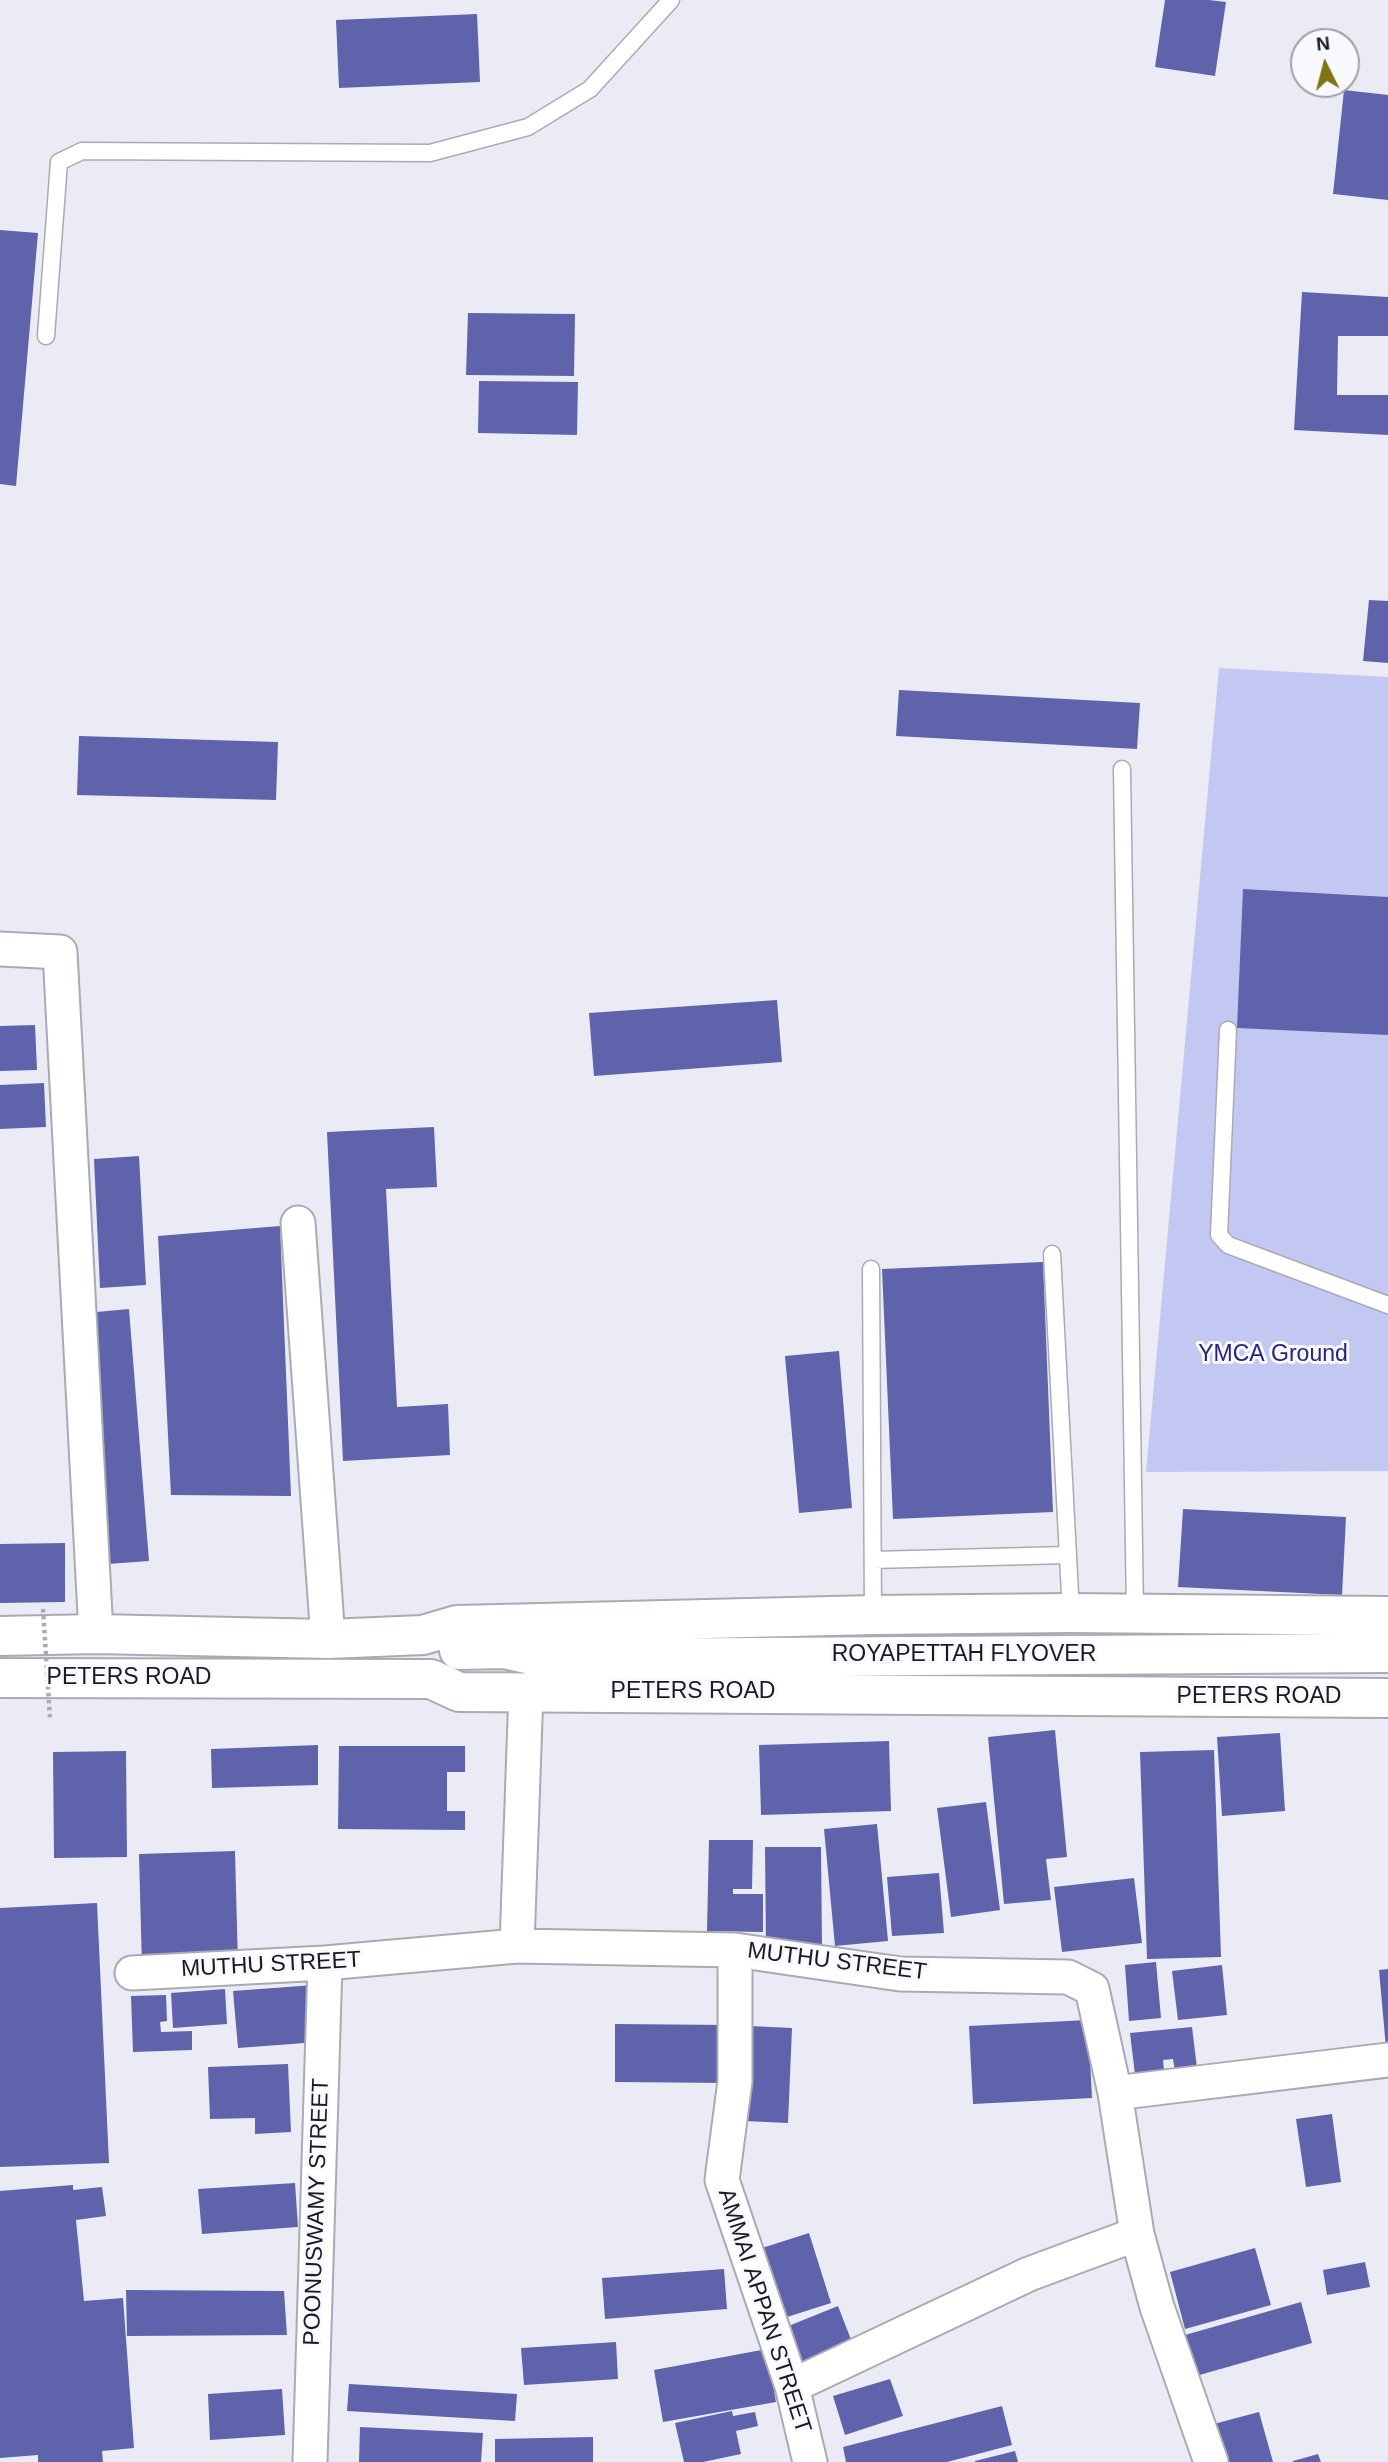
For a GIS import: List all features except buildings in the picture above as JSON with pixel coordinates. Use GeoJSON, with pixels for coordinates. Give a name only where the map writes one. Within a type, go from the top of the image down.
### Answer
{"type":"FeatureCollection","features":[{"type":"Feature","properties":{"kind":"main road","name":"PETERS ROAD"},"geometry":{"type":"LineString","coordinates":[[0,1636],[96,1634],[328,1639],[423,1635],[457,1625],[873,1615],[1135,1613],[1388,1616]]}},
{"type":"Feature","properties":{"kind":"main road","name":"ROYAPETTAH FLYOVER"},"geometry":{"type":"LineString","coordinates":[[423,1635],[449,1650],[504,1649],[533,1674],[1388,1653]]}},
{"type":"Feature","properties":{"kind":"main road","name":"PETERS ROAD"},"geometry":{"type":"LineString","coordinates":[[0,1678],[431,1679],[459,1692],[533,1674],[1388,1698]]}},
{"type":"Feature","properties":{"kind":"street"},"geometry":{"type":"LineString","coordinates":[[0,949],[61,952],[96,1634]]}},
{"type":"Feature","properties":{"kind":"street"},"geometry":{"type":"LineString","coordinates":[[298,1223],[328,1639]]}},
{"type":"Feature","properties":{"kind":"street"},"geometry":{"type":"LineString","coordinates":[[517,1946],[533,1674]]}},
{"type":"Feature","properties":{"kind":"street","name":"MUTHU STREET"},"geometry":{"type":"LineString","coordinates":[[132,1973],[325,1963],[517,1946],[735,1950],[900,1974],[1068,1976],[1092,1989],[1115,2093],[1138,2234],[1157,2307],[1211,2462]]}},
{"type":"Feature","properties":{"kind":"street","name":"AMMAI APPAN STREET"},"geometry":{"type":"LineString","coordinates":[[735,1950],[735,2081],[722,2180],[792,2386],[810,2462]]}},
{"type":"Feature","properties":{"kind":"street","name":"POONUSWAMY STREET"},"geometry":{"type":"LineString","coordinates":[[310,2462],[325,1963]]}},
{"type":"Feature","properties":{"kind":"street"},"geometry":{"type":"LineString","coordinates":[[1115,2093],[1388,2060]]}},
{"type":"Feature","properties":{"kind":"street"},"geometry":{"type":"LineString","coordinates":[[792,2386],[1029,2274],[1138,2234]]}},
{"type":"Feature","properties":{"kind":"lane"},"geometry":{"type":"LineString","coordinates":[[46,336],[59,162],[82,151],[430,153],[528,127],[590,89],[671,0]]}},
{"type":"Feature","properties":{"kind":"lane"},"geometry":{"type":"LineString","coordinates":[[1122,769],[1135,1613]]}},
{"type":"Feature","properties":{"kind":"lane"},"geometry":{"type":"LineString","coordinates":[[1228,1030],[1219,1235],[1228,1245],[1388,1305]]}},
{"type":"Feature","properties":{"kind":"lane"},"geometry":{"type":"LineString","coordinates":[[1052,1254],[1071,1613]]}},
{"type":"Feature","properties":{"kind":"lane"},"geometry":{"type":"LineString","coordinates":[[871,1269],[873,1615]]}},
{"type":"Feature","properties":{"kind":"lane"},"geometry":{"type":"LineString","coordinates":[[873,1560],[1068,1555]]}},
{"type":"Feature","properties":{"kind":"path"},"geometry":{"type":"LineString","coordinates":[[43,1609],[50,1718]]}},
{"type":"Feature","properties":{"kind":"green space","name":"YMCA Ground"},"geometry":{"type":"Polygon","coordinates":[[[1219,668],[1388,677],[1388,1471],[1146,1472],[1219,668]]]}}]}
